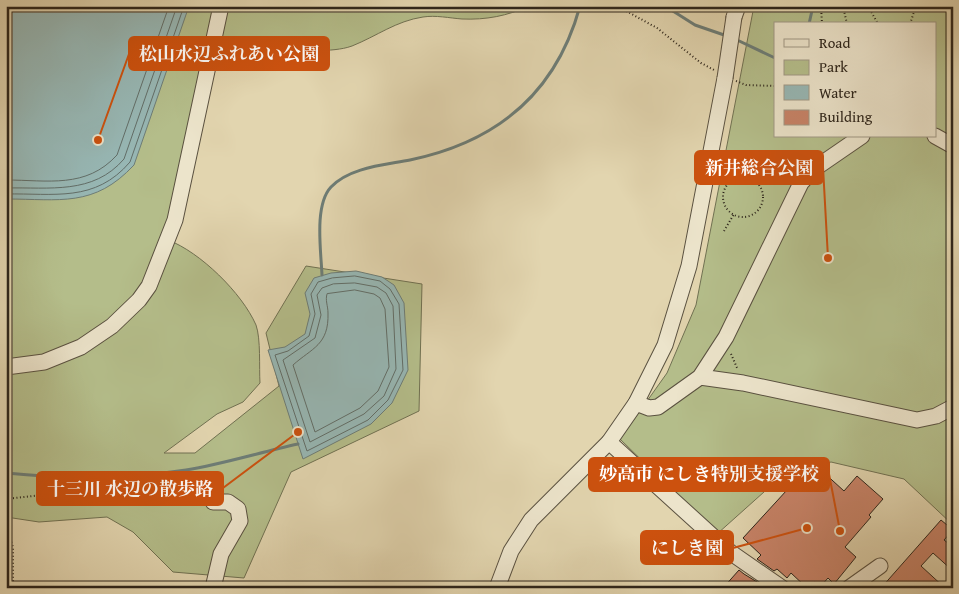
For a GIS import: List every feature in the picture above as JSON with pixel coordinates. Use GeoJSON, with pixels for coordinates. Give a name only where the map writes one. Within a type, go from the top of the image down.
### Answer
{"type":"FeatureCollection","features":[{"type":"Feature","properties":{"kind":"street"},"geometry":{"type":"LineString","coordinates":[[6,367],[44,362],[81,347],[112,326],[139,300],[149,286],[175,220],[221,6]]}},
{"type":"Feature","properties":{"kind":"street"},"geometry":{"type":"LineString","coordinates":[[498,588],[511,551],[531,520],[608,442],[636,402],[666,345],[682,294],[736,12]]}},
{"type":"Feature","properties":{"kind":"street"},"geometry":{"type":"LineString","coordinates":[[936,137],[953,146]]}},
{"type":"Feature","properties":{"kind":"street"},"geometry":{"type":"LineString","coordinates":[[636,402],[649,408],[658,407],[700,377],[726,337],[801,183],[814,169],[859,138]]}},
{"type":"Feature","properties":{"kind":"street"},"geometry":{"type":"LineString","coordinates":[[700,377],[743,383],[917,420],[936,416],[953,407]]}},
{"type":"Feature","properties":{"kind":"street"},"geometry":{"type":"LineString","coordinates":[[608,442],[730,552],[782,588]]}},
{"type":"Feature","properties":{"kind":"street"},"geometry":{"type":"LineString","coordinates":[[212,588],[221,554],[240,521],[238,509],[214,496]]}},
{"type":"Feature","properties":{"kind":"street"},"geometry":{"type":"LineString","coordinates":[[849,588],[880,566]]}},
{"type":"Feature","properties":{"kind":"path"},"geometry":{"type":"LineString","coordinates":[[617,6],[657,28],[700,63],[746,86],[774,86]]}},
{"type":"Feature","properties":{"kind":"path"},"geometry":{"type":"LineString","coordinates":[[821,6],[822,22]]}},
{"type":"Feature","properties":{"kind":"path"},"geometry":{"type":"LineString","coordinates":[[842,6],[846,22]]}},
{"type":"Feature","properties":{"kind":"path"},"geometry":{"type":"LineString","coordinates":[[868,6],[877,22]]}},
{"type":"Feature","properties":{"kind":"path"},"geometry":{"type":"LineString","coordinates":[[911,22],[916,6]]}},
{"type":"Feature","properties":{"kind":"path"},"geometry":{"type":"LineString","coordinates":[[750,178],[756,182],[762,193],[761,206],[751,215],[738,217],[734,214],[724,204],[724,191],[731,180],[750,178]]}},
{"type":"Feature","properties":{"kind":"path"},"geometry":{"type":"LineString","coordinates":[[724,231],[734,214]]}},
{"type":"Feature","properties":{"kind":"path"},"geometry":{"type":"LineString","coordinates":[[726,337],[743,383]]}},
{"type":"Feature","properties":{"kind":"path"},"geometry":{"type":"LineString","coordinates":[[6,499],[51,494],[214,496]]}},
{"type":"Feature","properties":{"kind":"path"},"geometry":{"type":"LineString","coordinates":[[6,518],[13,548],[13,583],[10,588]]}},
{"type":"Feature","properties":{"kind":"green space"},"geometry":{"type":"Polygon","coordinates":[[[6,6],[529,6],[504,15],[480,19],[433,16],[413,19],[395,25],[352,46],[335,50],[318,51],[214,42],[168,240],[193,254],[219,275],[250,313],[258,331],[260,383],[243,402],[217,414],[164,453],[195,453],[279,386],[266,333],[306,266],[422,284],[419,411],[291,472],[244,578],[173,572],[133,532],[107,517],[39,522],[6,517],[6,6]]]}},
{"type":"Feature","properties":{"kind":"green space"},"geometry":{"type":"Polygon","coordinates":[[[754,6],[953,6],[953,525],[904,479],[831,462],[783,475],[717,534],[620,439],[667,373],[696,305],[754,6]]]}},
{"type":"Feature","properties":{"kind":"water"},"geometry":{"type":"Polygon","coordinates":[[[6,6],[189,6],[134,165],[119,179],[105,188],[90,195],[60,200],[6,199],[6,6]]]}},
{"type":"Feature","properties":{"kind":"water"},"geometry":{"type":"Polygon","coordinates":[[[356,271],[382,277],[394,285],[404,303],[408,370],[392,403],[371,424],[303,459],[268,350],[285,347],[305,334],[310,314],[305,293],[314,278],[331,273],[356,271]]]}},
{"type":"Feature","properties":{"kind":"building"},"geometry":{"type":"Polygon","coordinates":[[[821,470],[844,491],[857,476],[883,499],[869,515],[871,517],[845,547],[856,557],[834,584],[828,578],[820,587],[815,582],[807,588],[791,573],[787,578],[777,569],[774,571],[757,559],[761,555],[743,538],[787,490],[789,492],[807,474],[813,479],[821,470]]]}},
{"type":"Feature","properties":{"kind":"building"},"geometry":{"type":"Polygon","coordinates":[[[941,520],[953,530],[944,540],[953,547],[953,571],[933,553],[921,566],[945,588],[910,588],[906,584],[902,588],[881,588],[941,520]]]}},
{"type":"Feature","properties":{"kind":"building"},"geometry":{"type":"Polygon","coordinates":[[[739,570],[762,585],[760,588],[723,588],[739,570]]]}},
{"type":"Feature","properties":{"kind":"waterway"},"geometry":{"type":"LineString","coordinates":[[322,275],[320,216],[322,205],[331,187],[339,180],[358,171],[441,152],[470,141],[496,127],[519,109],[539,89],[556,65],[580,6]]}},
{"type":"Feature","properties":{"kind":"waterway"},"geometry":{"type":"LineString","coordinates":[[665,6],[695,25],[727,36]]}},
{"type":"Feature","properties":{"kind":"waterway"},"geometry":{"type":"LineString","coordinates":[[809,22],[813,6]]}},
{"type":"Feature","properties":{"kind":"waterway"},"geometry":{"type":"LineString","coordinates":[[735,39],[774,58]]}},
{"type":"Feature","properties":{"kind":"waterway"},"geometry":{"type":"LineString","coordinates":[[6,473],[96,477],[164,473],[214,465],[298,444]]}},
{"type":"Feature","properties":{"kind":"place","name":"松山水辺ふれあい公園"},"geometry":{"type":"Point","coordinates":[98,140]}},
{"type":"Feature","properties":{"kind":"place","name":"新井総合公園"},"geometry":{"type":"Point","coordinates":[828,258]}},
{"type":"Feature","properties":{"kind":"place","name":"十三川 水辺の散歩路"},"geometry":{"type":"Point","coordinates":[298,432]}},
{"type":"Feature","properties":{"kind":"place","name":"にしき園"},"geometry":{"type":"Point","coordinates":[807,528]}},
{"type":"Feature","properties":{"kind":"place","name":"妙高市 にしき特別支援学校"},"geometry":{"type":"Point","coordinates":[840,531]}}]}
